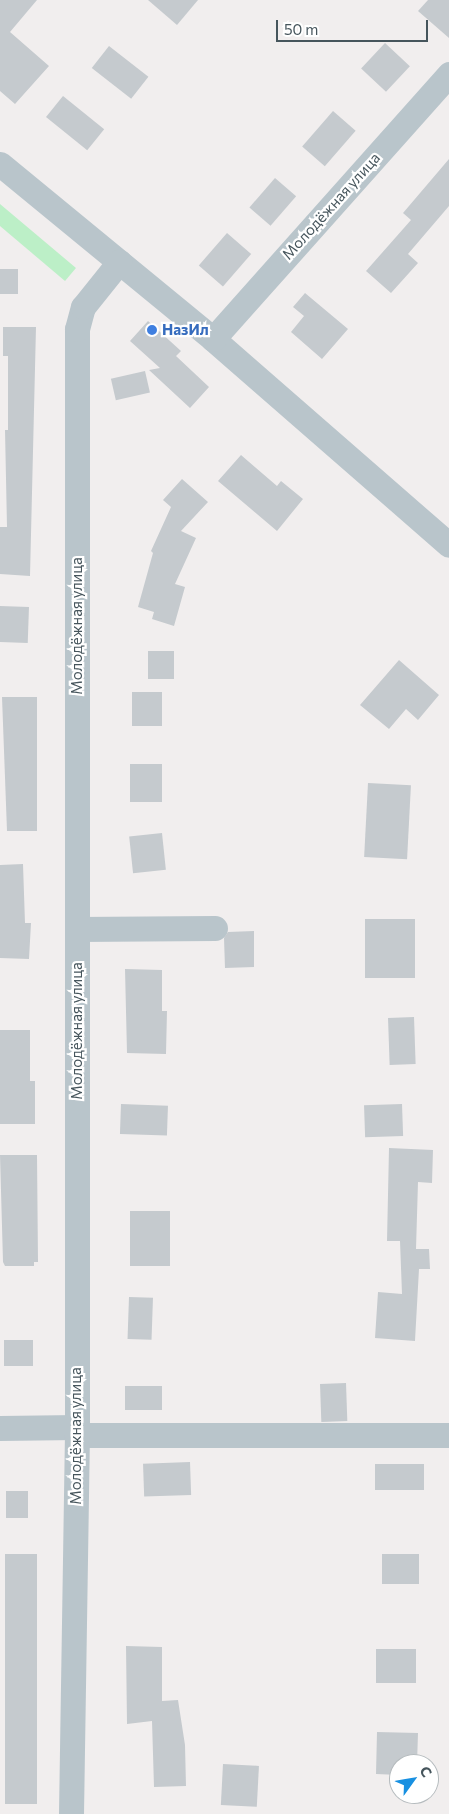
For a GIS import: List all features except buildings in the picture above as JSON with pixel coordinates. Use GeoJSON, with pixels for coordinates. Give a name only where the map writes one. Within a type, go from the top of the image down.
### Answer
{"type":"FeatureCollection","features":[{"type":"Feature","properties":{"kind":"street","name":"Молодёжная улица"},"geometry":{"type":"LineString","coordinates":[[212,339],[449,74]]}},
{"type":"Feature","properties":{"kind":"street"},"geometry":{"type":"LineString","coordinates":[[0,164],[212,339],[449,545]]}},
{"type":"Feature","properties":{"kind":"street","name":"Молодёжная улица"},"geometry":{"type":"LineString","coordinates":[[71,1814],[77,1431],[77,329],[83,307],[119,262]]}},
{"type":"Feature","properties":{"kind":"street"},"geometry":{"type":"LineString","coordinates":[[77,928],[215,928]]}},
{"type":"Feature","properties":{"kind":"street"},"geometry":{"type":"LineString","coordinates":[[0,1428],[77,1431],[449,1436]]}},
{"type":"Feature","properties":{"kind":"green space"},"geometry":{"type":"Polygon","coordinates":[[[0,204],[76,268],[65,281],[0,226],[0,204]]]}},
{"type":"Feature","properties":{"kind":"place","name":"НазИл"},"geometry":{"type":"Point","coordinates":[152,330]}}]}
